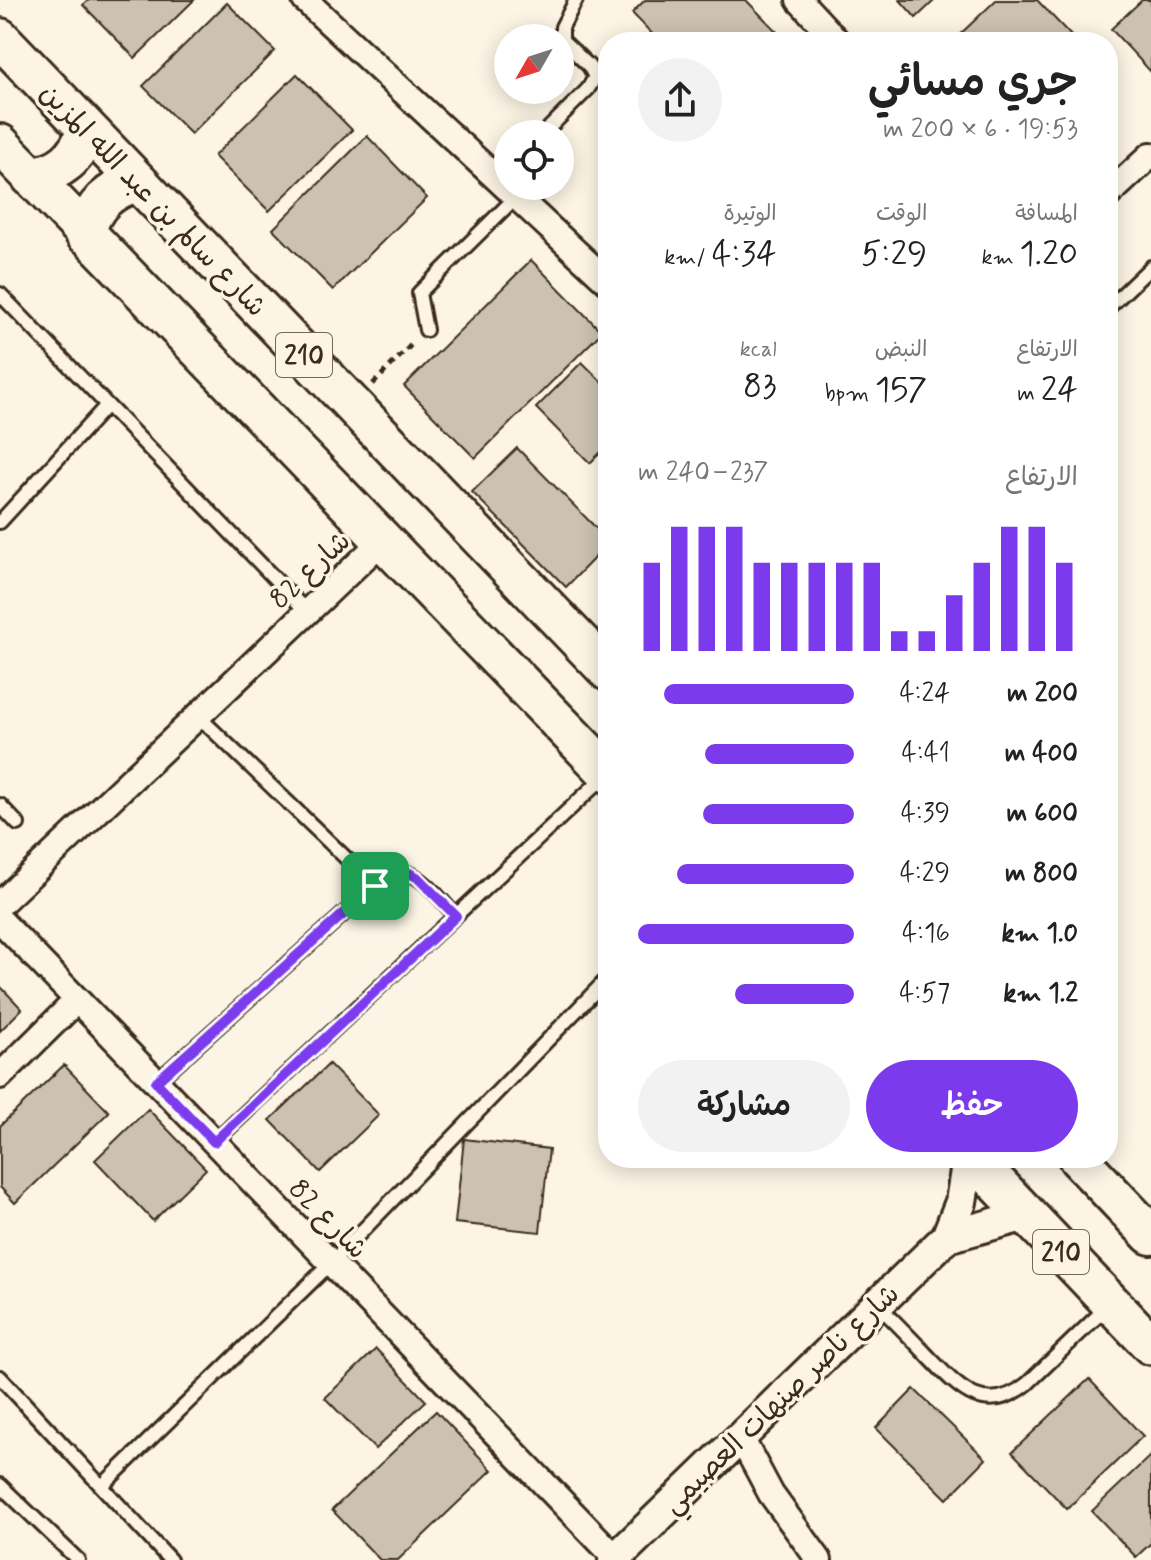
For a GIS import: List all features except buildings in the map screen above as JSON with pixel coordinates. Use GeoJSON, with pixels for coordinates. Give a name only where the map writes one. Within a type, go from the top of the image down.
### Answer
{"type":"FeatureCollection","features":[{"type":"Feature","properties":{"kind":"main road","name":"شارع سالم بن عبد الله المزين"},"geometry":{"type":"LineString","coordinates":[[0,38],[598,661]]}},
{"type":"Feature","properties":{"kind":"main road"},"geometry":{"type":"LineString","coordinates":[[31,177],[61,168],[74,157],[87,129]]}},
{"type":"Feature","properties":{"kind":"main road","name":"210"},"geometry":{"type":"LineString","coordinates":[[0,144],[381,542],[598,763]]}},
{"type":"Feature","properties":{"kind":"main road"},"geometry":{"type":"LineString","coordinates":[[85,234],[97,205],[108,194],[137,182]]}},
{"type":"Feature","properties":{"kind":"main road","name":"210"},"geometry":{"type":"LineString","coordinates":[[980,1168],[1151,1345]]}},
{"type":"Feature","properties":{"kind":"main road","name":"210"},"geometry":{"type":"LineString","coordinates":[[1087,1168],[1151,1235]]}},
{"type":"Feature","properties":{"kind":"street"},"geometry":{"type":"LineString","coordinates":[[305,0],[494,167]]}},
{"type":"Feature","properties":{"kind":"street"},"geometry":{"type":"LineString","coordinates":[[799,0],[829,32]]}},
{"type":"Feature","properties":{"kind":"street"},"geometry":{"type":"LineString","coordinates":[[1118,186],[1151,155]]}},
{"type":"Feature","properties":{"kind":"street"},"geometry":{"type":"LineString","coordinates":[[519,200],[598,273]]}},
{"type":"Feature","properties":{"kind":"street","name":"شارع 82"},"geometry":{"type":"LineString","coordinates":[[0,904],[381,542]]}},
{"type":"Feature","properties":{"kind":"street","name":"شارع 82"},"geometry":{"type":"LineString","coordinates":[[0,920],[615,1559]]}},
{"type":"Feature","properties":{"kind":"street"},"geometry":{"type":"LineString","coordinates":[[0,1076],[77,1000]]}},
{"type":"Feature","properties":{"kind":"street","name":"شارع ناصر صنهات العصيمي"},"geometry":{"type":"LineString","coordinates":[[615,1559],[947,1237],[961,1202],[968,1168]]}},
{"type":"Feature","properties":{"kind":"street","name":"شارع ناصر صنهات العصيمي"},"geometry":{"type":"LineString","coordinates":[[947,1237],[1026,1215]]}},
{"type":"Feature","properties":{"kind":"street"},"geometry":{"type":"LineString","coordinates":[[740,1436],[771,1494],[819,1560]]}},
{"type":"Feature","properties":{"kind":"lane"},"geometry":{"type":"LineString","coordinates":[[557,120],[588,89],[595,77],[589,66],[562,40],[562,27],[576,0]]}},
{"type":"Feature","properties":{"kind":"lane"},"geometry":{"type":"LineString","coordinates":[[426,330],[419,293],[513,200]]}},
{"type":"Feature","properties":{"kind":"lane"},"geometry":{"type":"LineString","coordinates":[[1118,298],[1151,267]]}},
{"type":"Feature","properties":{"kind":"lane"},"geometry":{"type":"LineString","coordinates":[[0,294],[307,612]]}},
{"type":"Feature","properties":{"kind":"lane"},"geometry":{"type":"LineString","coordinates":[[0,522],[107,405]]}},
{"type":"Feature","properties":{"kind":"lane"},"geometry":{"type":"LineString","coordinates":[[198,716],[375,886]]}},
{"type":"Feature","properties":{"kind":"lane"},"geometry":{"type":"LineString","coordinates":[[214,1142],[598,782]]}},
{"type":"Feature","properties":{"kind":"lane"},"geometry":{"type":"LineString","coordinates":[[0,805],[18,824]]}},
{"type":"Feature","properties":{"kind":"lane"},"geometry":{"type":"LineString","coordinates":[[156,1082],[393,872],[405,871],[417,877],[456,916]]}},
{"type":"Feature","properties":{"kind":"lane"},"geometry":{"type":"LineString","coordinates":[[102,1486],[331,1263],[598,988]]}},
{"type":"Feature","properties":{"kind":"lane"},"geometry":{"type":"LineString","coordinates":[[877,1304],[956,1385],[980,1398],[994,1399],[1017,1392],[1027,1384],[1110,1303]]}},
{"type":"Feature","properties":{"kind":"lane"},"geometry":{"type":"LineString","coordinates":[[0,1377],[170,1560]]}},
{"type":"Feature","properties":{"kind":"lane"},"geometry":{"type":"LineString","coordinates":[[0,1485],[78,1560]]}},
{"type":"Feature","properties":{"kind":"path"},"geometry":{"type":"LineString","coordinates":[[352,405],[426,330]]}},
{"type":"Feature","properties":{"kind":"route"},"geometry":{"type":"LineString","coordinates":[[393,872],[412,873],[456,916],[214,1142],[156,1082],[375,886],[393,872]]}}]}
